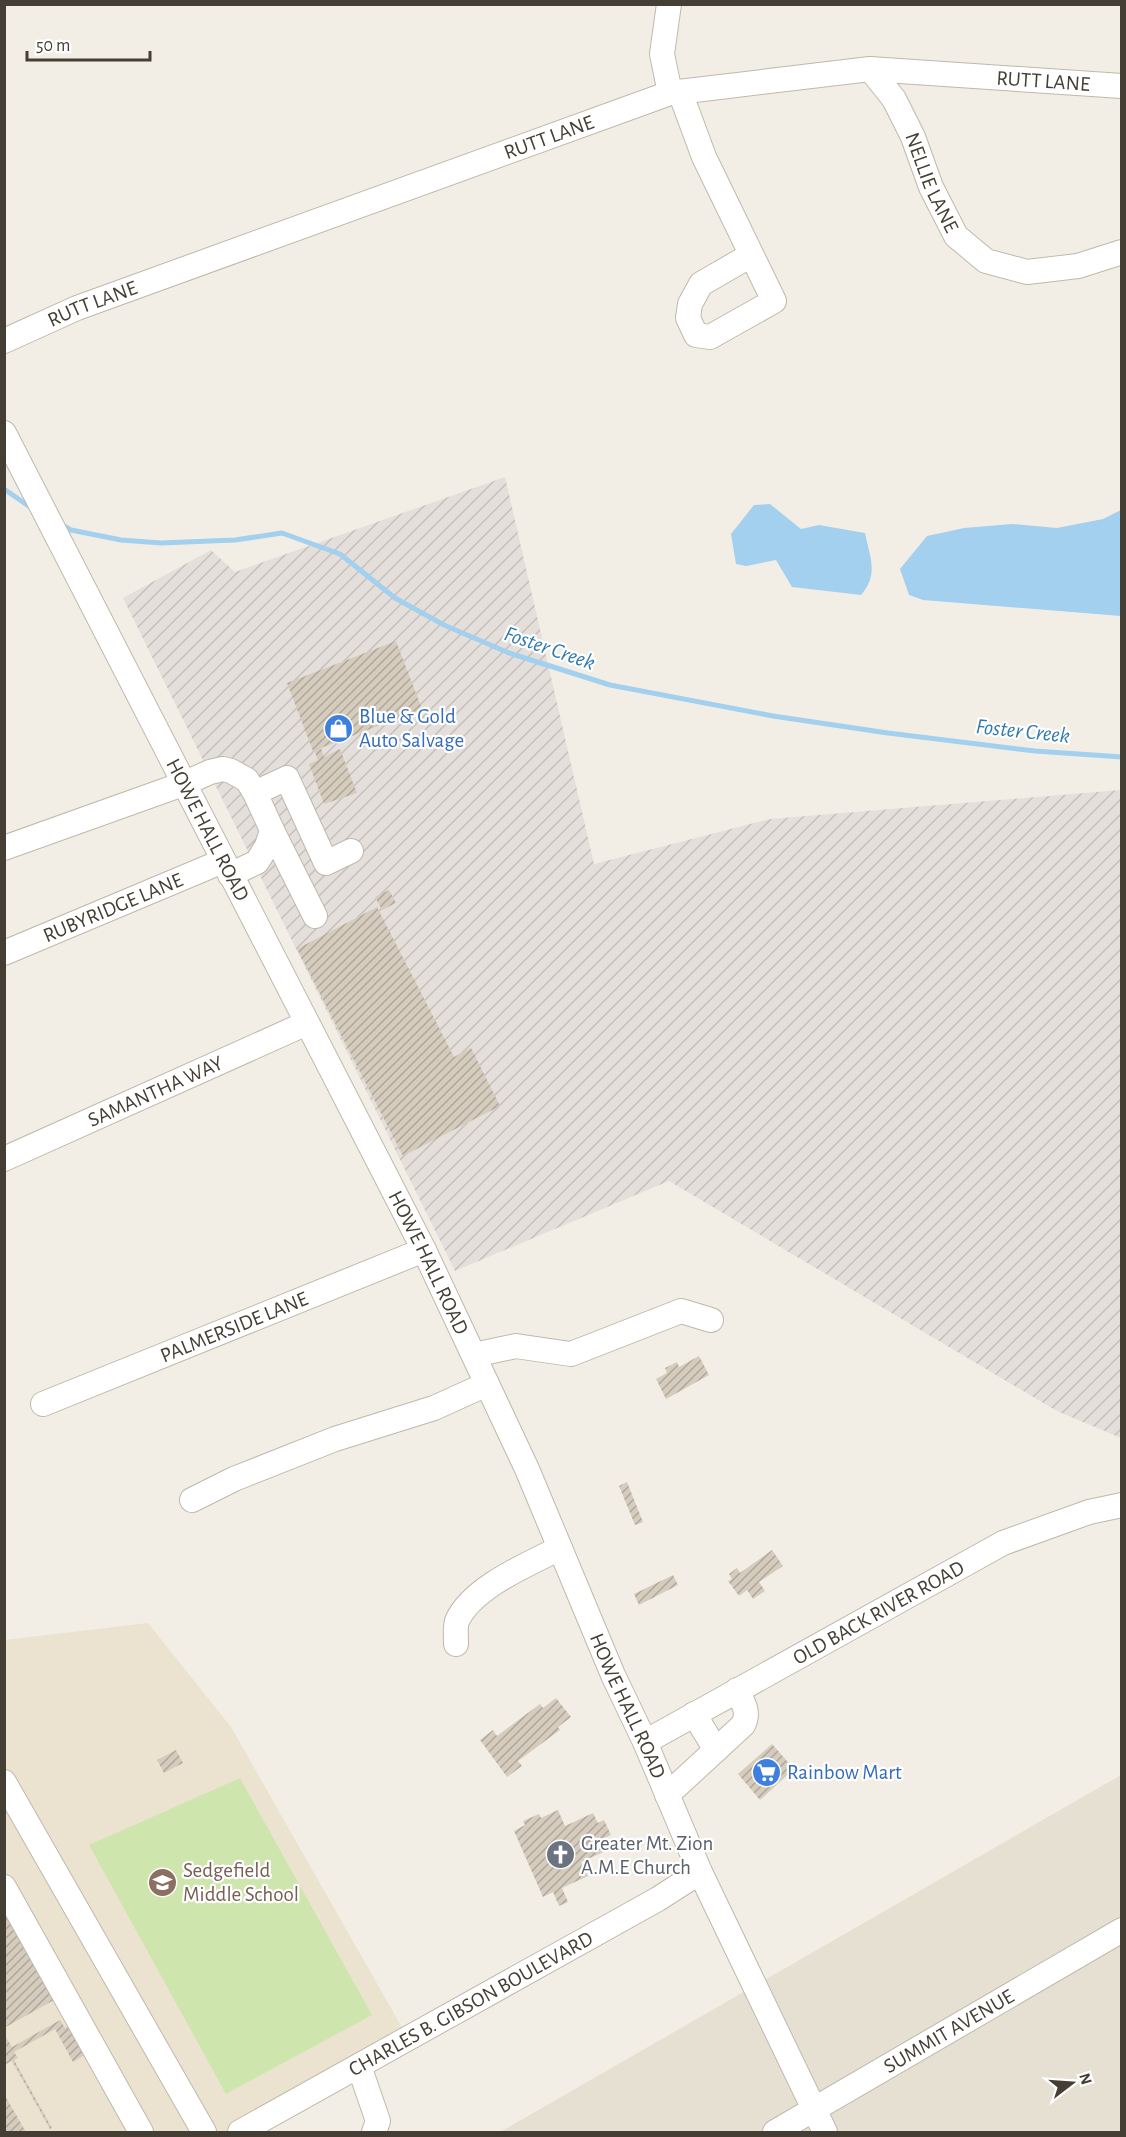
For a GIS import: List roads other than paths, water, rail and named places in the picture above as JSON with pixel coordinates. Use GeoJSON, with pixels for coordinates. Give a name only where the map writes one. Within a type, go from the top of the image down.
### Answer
{"type":"FeatureCollection","features":[{"type":"Feature","properties":{"kind":"street"},"geometry":{"type":"LineString","coordinates":[[669,4],[662,54],[675,93],[751,255]]}},
{"type":"Feature","properties":{"kind":"street","name":"RUTT LANE"},"geometry":{"type":"LineString","coordinates":[[4,341],[77,308],[675,93],[870,69],[1122,86]]}},
{"type":"Feature","properties":{"kind":"street","name":"NELLIE LANE"},"geometry":{"type":"LineString","coordinates":[[870,69],[894,99],[913,137],[931,187],[956,236],[986,261],[1027,272],[1078,266],[1122,252]]}},
{"type":"Feature","properties":{"kind":"street","name":"HOWE HALL ROAD"},"geometry":{"type":"LineString","coordinates":[[4,433],[424,1250],[527,1469],[613,1675],[645,1742],[700,1872],[825,2133]]}},
{"type":"Feature","properties":{"kind":"street"},"geometry":{"type":"LineString","coordinates":[[4,848],[183,784],[210,772],[231,771],[247,780],[255,793],[315,915]]}},
{"type":"Feature","properties":{"kind":"street"},"geometry":{"type":"LineString","coordinates":[[255,793],[287,778],[326,863],[351,851]]}},
{"type":"Feature","properties":{"kind":"street","name":"RUBYRIDGE LANE"},"geometry":{"type":"LineString","coordinates":[[4,953],[227,868],[257,862],[267,846],[272,830]]}},
{"type":"Feature","properties":{"kind":"street","name":"SAMANTHA WAY"},"geometry":{"type":"LineString","coordinates":[[4,1159],[307,1023]]}},
{"type":"Feature","properties":{"kind":"street","name":"PALMERSIDE LANE"},"geometry":{"type":"LineString","coordinates":[[43,1404],[424,1250]]}},
{"type":"Feature","properties":{"kind":"street"},"geometry":{"type":"LineString","coordinates":[[474,1355],[516,1346],[571,1354],[681,1311],[711,1320]]}},
{"type":"Feature","properties":{"kind":"street"},"geometry":{"type":"LineString","coordinates":[[192,1500],[234,1479],[335,1439],[434,1408],[487,1384]]}},
{"type":"Feature","properties":{"kind":"street","name":"OLD BACK RIVER ROAD"},"geometry":{"type":"LineString","coordinates":[[645,1742],[1003,1543],[1089,1512],[1122,1505]]}},
{"type":"Feature","properties":{"kind":"street"},"geometry":{"type":"LineString","coordinates":[[456,1644],[457,1622],[470,1602],[502,1576],[560,1548]]}},
{"type":"Feature","properties":{"kind":"street"},"geometry":{"type":"LineString","coordinates":[[668,1795],[743,1725],[747,1718],[746,1709],[737,1690]]}},
{"type":"Feature","properties":{"kind":"street"},"geometry":{"type":"LineString","coordinates":[[694,1714],[716,1750]]}},
{"type":"Feature","properties":{"kind":"street"},"geometry":{"type":"LineString","coordinates":[[4,1782],[204,2133]]}},
{"type":"Feature","properties":{"kind":"street","name":"CHARLES B. GIBSON BOULEVARD"},"geometry":{"type":"LineString","coordinates":[[240,2133],[658,1899],[700,1872]]}},
{"type":"Feature","properties":{"kind":"street"},"geometry":{"type":"LineString","coordinates":[[4,1887],[141,2133]]}},
{"type":"Feature","properties":{"kind":"street","name":"SUMMIT AVENUE"},"geometry":{"type":"LineString","coordinates":[[775,2133],[1122,1930]]}},
{"type":"Feature","properties":{"kind":"street"},"geometry":{"type":"LineString","coordinates":[[359,2066],[378,2121],[374,2133]]}},
{"type":"Feature","properties":{"kind":"water"},"geometry":{"type":"Polygon","coordinates":[[[770,504],[801,529],[819,525],[865,533],[872,565],[870,580],[861,595],[792,587],[776,560],[746,566],[736,564],[731,534],[754,505],[770,504]]]}},
{"type":"Feature","properties":{"kind":"water"},"geometry":{"type":"Polygon","coordinates":[[[1121,510],[1121,616],[923,600],[909,595],[900,569],[927,536],[964,528],[1012,524],[1057,528],[1103,519],[1121,510]]]}},
{"type":"Feature","properties":{"kind":"waterway","name":"Foster Creek"},"geometry":{"type":"LineString","coordinates":[[4,489],[33,509]]}},
{"type":"Feature","properties":{"kind":"waterway","name":"Foster Creek"},"geometry":{"type":"LineString","coordinates":[[62,525],[71,530],[121,540],[161,543],[235,540],[282,533],[340,554],[395,598],[444,625],[509,653],[610,685],[773,716],[888,733],[1035,751],[1122,757]]}},
{"type":"Feature","properties":{"kind":"place","name":"Blue & Gold Auto Salvage"},"geometry":{"type":"Point","coordinates":[338,728]}},
{"type":"Feature","properties":{"kind":"place","name":"Rainbow Mart"},"geometry":{"type":"Point","coordinates":[766,1772]}},
{"type":"Feature","properties":{"kind":"place","name":"Greater Mt. Zion A.M.E Church"},"geometry":{"type":"Point","coordinates":[560,1855]}},
{"type":"Feature","properties":{"kind":"place","name":"Sedgefield Middle School"},"geometry":{"type":"Point","coordinates":[162,1882]}}]}
